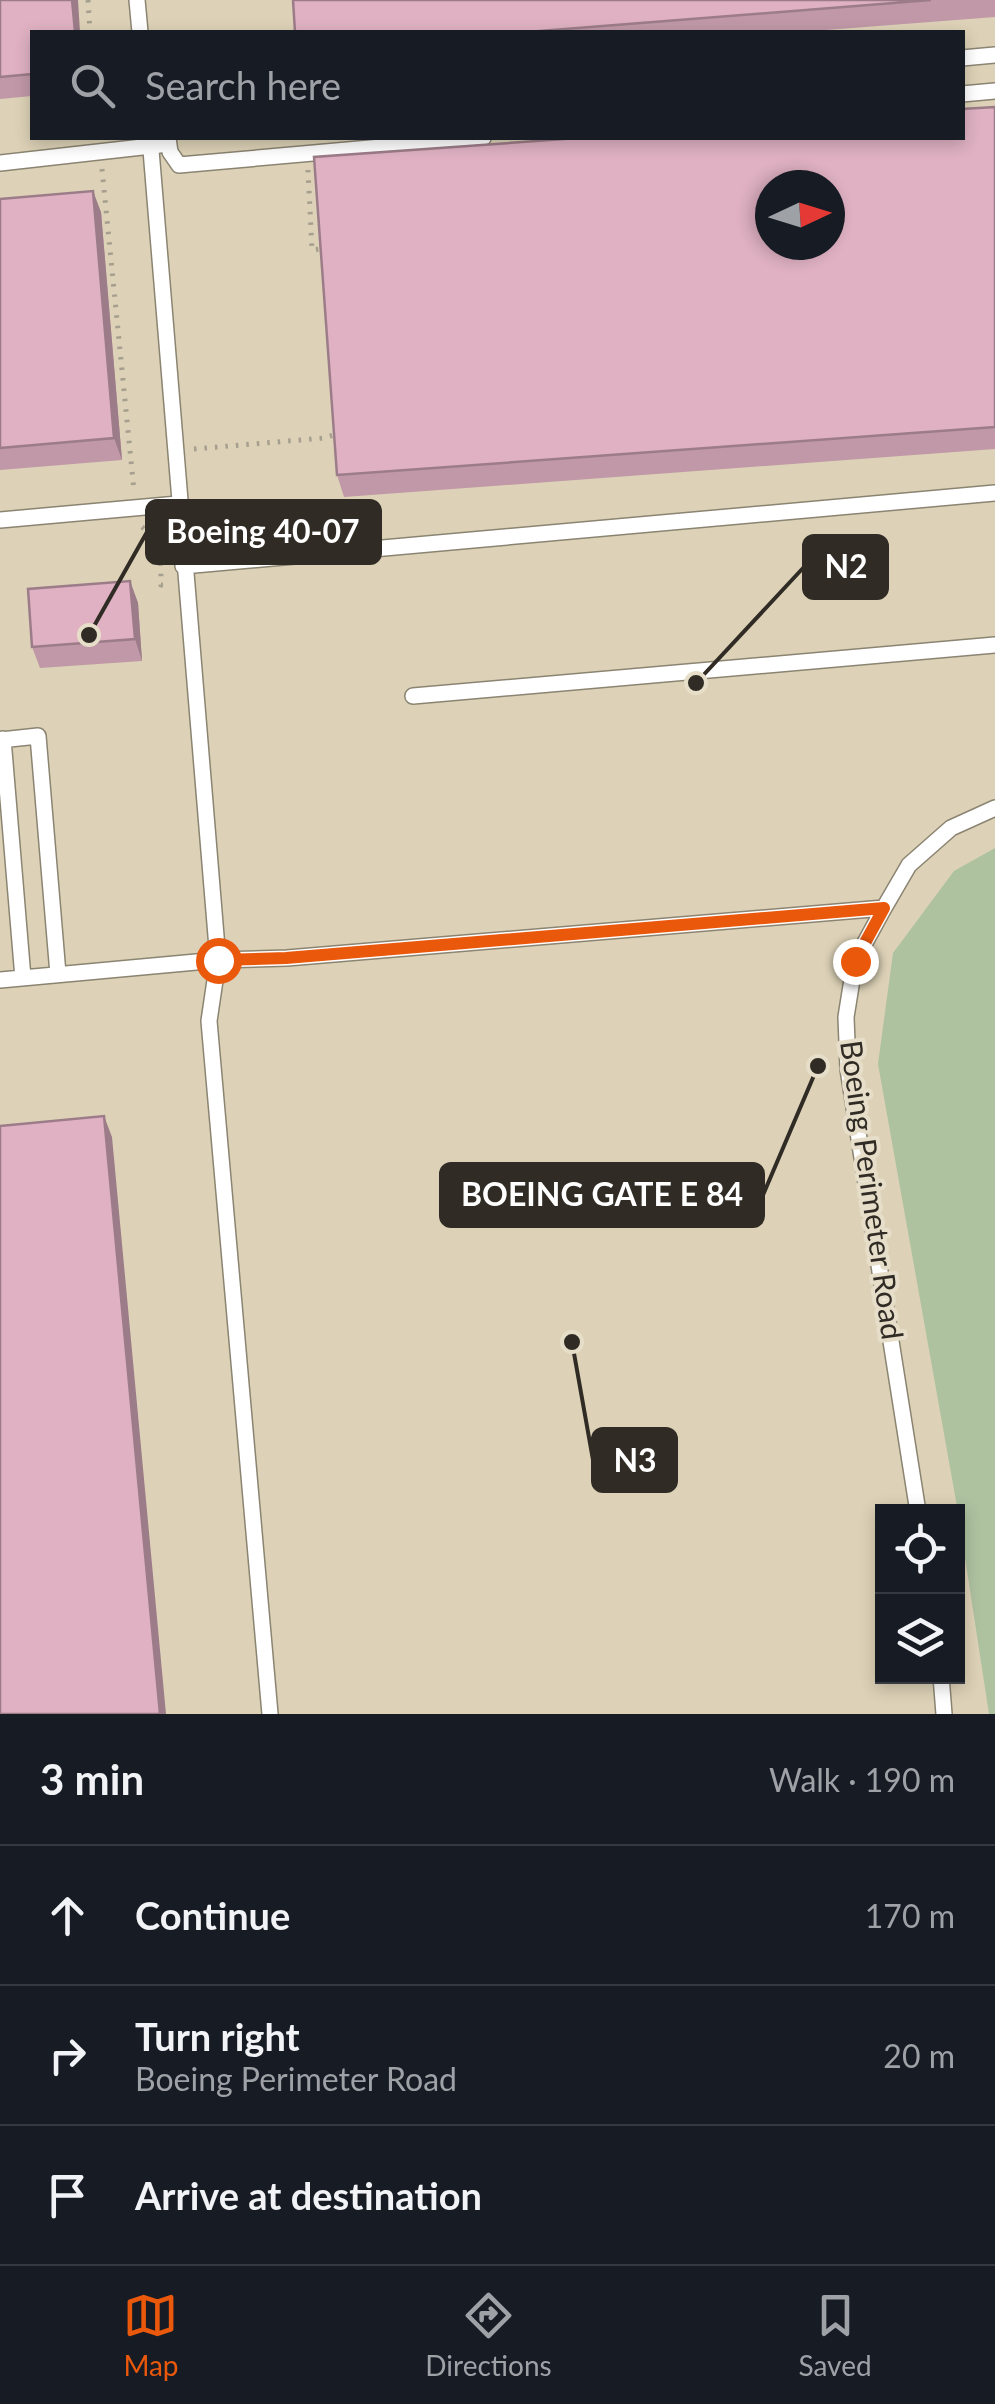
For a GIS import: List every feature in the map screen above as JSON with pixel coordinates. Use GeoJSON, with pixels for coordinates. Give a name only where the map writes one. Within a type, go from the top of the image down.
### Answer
{"type":"FeatureCollection","features":[{"type":"Feature","properties":{"kind":"lane"},"geometry":{"type":"LineString","coordinates":[[137,0],[140,30]]}},
{"type":"Feature","properties":{"kind":"lane"},"geometry":{"type":"LineString","coordinates":[[965,58],[995,54]]}},
{"type":"Feature","properties":{"kind":"lane"},"geometry":{"type":"LineString","coordinates":[[965,94],[995,91]]}},
{"type":"Feature","properties":{"kind":"lane"},"geometry":{"type":"LineString","coordinates":[[0,162],[168,141],[179,165],[460,140]]}},
{"type":"Feature","properties":{"kind":"lane"},"geometry":{"type":"LineString","coordinates":[[150,142],[218,960],[210,1021],[270,1714]]}},
{"type":"Feature","properties":{"kind":"lane"},"geometry":{"type":"LineString","coordinates":[[184,566],[995,494]]}},
{"type":"Feature","properties":{"kind":"lane"},"geometry":{"type":"LineString","coordinates":[[0,520],[178,504]]}},
{"type":"Feature","properties":{"kind":"lane"},"geometry":{"type":"LineString","coordinates":[[412,696],[995,645]]}},
{"type":"Feature","properties":{"kind":"lane"},"geometry":{"type":"LineString","coordinates":[[23,978],[2,739],[38,736],[58,974]]}},
{"type":"Feature","properties":{"kind":"lane","name":"Boeing Perimeter Road"},"geometry":{"type":"LineString","coordinates":[[917,1504],[848,1069],[846,1017],[855,961],[910,865],[951,828],[995,808]]}},
{"type":"Feature","properties":{"kind":"lane"},"geometry":{"type":"LineString","coordinates":[[0,980],[884,908]]}},
{"type":"Feature","properties":{"kind":"lane"},"geometry":{"type":"LineString","coordinates":[[942,1684],[944,1714]]}},
{"type":"Feature","properties":{"kind":"path"},"geometry":{"type":"LineString","coordinates":[[88,0],[90,30]]}},
{"type":"Feature","properties":{"kind":"path"},"geometry":{"type":"LineString","coordinates":[[101,152],[135,525],[152,536],[158,548],[161,585],[185,586]]}},
{"type":"Feature","properties":{"kind":"path"},"geometry":{"type":"LineString","coordinates":[[309,153],[312,250],[327,248]]}},
{"type":"Feature","properties":{"kind":"shaded area"},"geometry":{"type":"Polygon","coordinates":[[[0,0],[995,0],[995,1714],[0,1714],[0,0]]]}},
{"type":"Feature","properties":{"kind":"green space"},"geometry":{"type":"Polygon","coordinates":[[[995,848],[995,1714],[989,1714],[965,1558],[965,1504],[957,1504],[878,1064],[893,953],[954,871],[995,848]]]}},
{"type":"Feature","properties":{"kind":"building"},"geometry":{"type":"Polygon","coordinates":[[[0,0],[72,0],[75,30],[30,30],[30,74],[0,77],[0,0]]]}},
{"type":"Feature","properties":{"kind":"building"},"geometry":{"type":"Polygon","coordinates":[[[293,0],[931,0],[552,30],[295,30],[293,0]]]}},
{"type":"Feature","properties":{"kind":"building"},"geometry":{"type":"Polygon","coordinates":[[[995,107],[995,427],[337,475],[314,157],[550,140],[965,140],[965,109],[995,107]]]}},
{"type":"Feature","properties":{"kind":"building"},"geometry":{"type":"Polygon","coordinates":[[[93,191],[114,438],[0,448],[0,199],[93,191]]]}},
{"type":"Feature","properties":{"kind":"building"},"geometry":{"type":"Polygon","coordinates":[[[130,581],[135,639],[32,647],[28,589],[130,581]]]}},
{"type":"Feature","properties":{"kind":"building"},"geometry":{"type":"Polygon","coordinates":[[[104,1116],[160,1714],[0,1714],[0,1126],[104,1116]]]}},
{"type":"Feature","properties":{"kind":"place","name":"Boeing 40-07"},"geometry":{"type":"Point","coordinates":[89,635]}},
{"type":"Feature","properties":{"kind":"place","name":"N2"},"geometry":{"type":"Point","coordinates":[696,683]}},
{"type":"Feature","properties":{"kind":"place","name":"BOEING GATE E 84"},"geometry":{"type":"Point","coordinates":[818,1066]}},
{"type":"Feature","properties":{"kind":"place","name":"N3"},"geometry":{"type":"Point","coordinates":[572,1342]}},
{"type":"Feature","properties":{"kind":"route"},"geometry":{"type":"LineString","coordinates":[[218,960],[286,958],[884,908],[855,961]]}}]}
